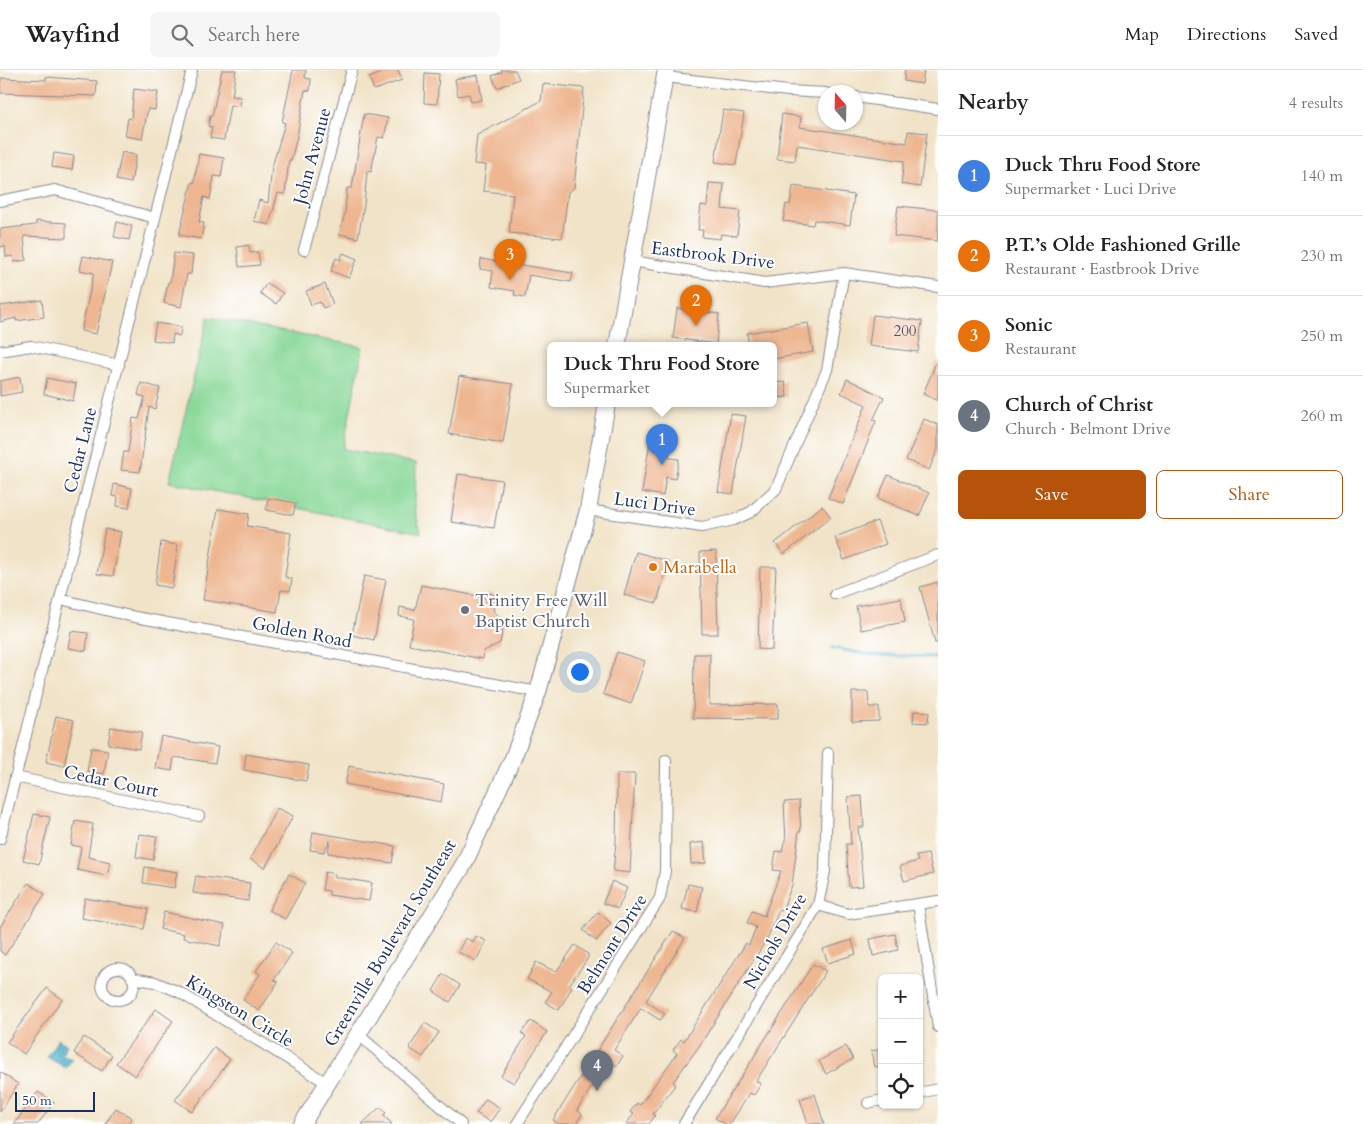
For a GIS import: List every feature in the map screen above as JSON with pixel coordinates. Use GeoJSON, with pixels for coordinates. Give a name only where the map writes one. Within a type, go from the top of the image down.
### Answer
{"type":"FeatureCollection","features":[{"type":"Feature","properties":{"kind":"highway"},"geometry":{"type":"LineString","coordinates":[[618,342],[665,74]]}},
{"type":"Feature","properties":{"kind":"highway","name":"Greenville Boulevard Southeast"},"geometry":{"type":"LineString","coordinates":[[302,1124],[464,864],[512,758],[538,692],[588,510],[606,407]]}},
{"type":"Feature","properties":{"kind":"street","name":"Cedar Lane"},"geometry":{"type":"LineString","coordinates":[[0,839],[192,70]]}},
{"type":"Feature","properties":{"kind":"street","name":"John Avenue"},"geometry":{"type":"LineString","coordinates":[[304,250],[352,70]]}},
{"type":"Feature","properties":{"kind":"street"},"geometry":{"type":"LineString","coordinates":[[665,74],[788,91],[818,92]]}},
{"type":"Feature","properties":{"kind":"street"},"geometry":{"type":"LineString","coordinates":[[863,98],[938,110]]}},
{"type":"Feature","properties":{"kind":"street"},"geometry":{"type":"LineString","coordinates":[[0,201],[55,190],[155,218]]}},
{"type":"Feature","properties":{"kind":"street","name":"Eastbrook Drive"},"geometry":{"type":"LineString","coordinates":[[632,261],[765,282],[844,272],[938,287]]}},
{"type":"Feature","properties":{"kind":"street","name":"Luci Drive"},"geometry":{"type":"LineString","coordinates":[[588,510],[702,527],[734,520],[751,512],[767,499],[776,489],[827,370],[844,272]]}},
{"type":"Feature","properties":{"kind":"street"},"geometry":{"type":"LineString","coordinates":[[0,351],[31,346],[118,365]]}},
{"type":"Feature","properties":{"kind":"street"},"geometry":{"type":"LineString","coordinates":[[834,594],[937,553]]}},
{"type":"Feature","properties":{"kind":"street","name":"Golden Road"},"geometry":{"type":"LineString","coordinates":[[60,599],[123,614],[538,692]]}},
{"type":"Feature","properties":{"kind":"street","name":"Nichols Drive"},"geometry":{"type":"LineString","coordinates":[[684,1124],[818,905],[824,871],[828,753]]}},
{"type":"Feature","properties":{"kind":"street","name":"Belmont Drive"},"geometry":{"type":"LineString","coordinates":[[517,1124],[660,898],[664,870],[666,760]]}},
{"type":"Feature","properties":{"kind":"street","name":"Cedar Court"},"geometry":{"type":"LineString","coordinates":[[16,777],[199,816]]}},
{"type":"Feature","properties":{"kind":"street"},"geometry":{"type":"LineString","coordinates":[[818,905],[848,914],[938,900]]}},
{"type":"Feature","properties":{"kind":"street"},"geometry":{"type":"LineString","coordinates":[[918,904],[938,1026]]}},
{"type":"Feature","properties":{"kind":"street","name":"Kingston Circle"},"geometry":{"type":"LineString","coordinates":[[132,978],[155,982],[179,992],[327,1083]]}},
{"type":"Feature","properties":{"kind":"street"},"geometry":{"type":"LineString","coordinates":[[359,1035],[461,1124]]}},
{"type":"Feature","properties":{"kind":"street"},"geometry":{"type":"LineString","coordinates":[[923,1092],[938,1089]]}},
{"type":"Feature","properties":{"kind":"street"},"geometry":{"type":"LineString","coordinates":[[868,1103],[878,1101]]}},
{"type":"Feature","properties":{"kind":"green space"},"geometry":{"type":"Polygon","coordinates":[[[208,317],[363,347],[343,449],[416,463],[415,510],[421,533],[169,482],[208,317]]]}},
{"type":"Feature","properties":{"kind":"water"},"geometry":{"type":"Polygon","coordinates":[[[58,1039],[67,1045],[62,1054],[72,1059],[66,1068],[47,1057],[58,1039]]]}},
{"type":"Feature","properties":{"kind":"building"},"geometry":{"type":"Polygon","coordinates":[[[222,70],[236,70],[232,96],[241,97],[240,107],[230,105],[224,140],[210,138],[212,127],[208,126],[222,70]]]}},
{"type":"Feature","properties":{"kind":"building"},"geometry":{"type":"Polygon","coordinates":[[[293,70],[306,70],[305,78],[311,79],[310,91],[305,90],[297,137],[291,160],[289,160],[285,194],[278,193],[269,225],[254,221],[259,200],[268,203],[272,167],[285,123],[282,122],[293,70]]]}},
{"type":"Feature","properties":{"kind":"building"},"geometry":{"type":"Polygon","coordinates":[[[389,70],[398,70],[402,80],[374,90],[369,78],[389,70]]]}},
{"type":"Feature","properties":{"kind":"building"},"geometry":{"type":"Polygon","coordinates":[[[501,70],[515,70],[519,79],[497,88],[492,76],[502,72],[501,70]]]}},
{"type":"Feature","properties":{"kind":"building"},"geometry":{"type":"Polygon","coordinates":[[[905,70],[924,70],[922,84],[904,81],[905,70]]]}},
{"type":"Feature","properties":{"kind":"building"},"geometry":{"type":"Polygon","coordinates":[[[425,73],[439,74],[437,104],[424,103],[425,73]]]}},
{"type":"Feature","properties":{"kind":"building"},"geometry":{"type":"Polygon","coordinates":[[[478,75],[482,100],[471,102],[469,94],[458,96],[455,79],[478,75]]]}},
{"type":"Feature","properties":{"kind":"building"},"geometry":{"type":"Polygon","coordinates":[[[46,77],[97,81],[96,96],[0,93],[1,78],[46,80],[46,77]]]}},
{"type":"Feature","properties":{"kind":"building"},"geometry":{"type":"Polygon","coordinates":[[[543,84],[584,88],[574,188],[568,192],[562,238],[509,233],[513,194],[483,191],[486,165],[474,164],[477,135],[541,101],[543,84]]]}},
{"type":"Feature","properties":{"kind":"building"},"geometry":{"type":"Polygon","coordinates":[[[134,89],[158,92],[155,110],[148,109],[142,139],[125,136],[128,118],[131,119],[134,89]]]}},
{"type":"Feature","properties":{"kind":"building"},"geometry":{"type":"Polygon","coordinates":[[[723,110],[744,113],[736,165],[715,162],[723,110]]]}},
{"type":"Feature","properties":{"kind":"building"},"geometry":{"type":"Polygon","coordinates":[[[364,114],[388,118],[384,138],[378,137],[371,172],[367,171],[364,205],[358,238],[339,234],[345,213],[347,188],[352,188],[364,114]]]}},
{"type":"Feature","properties":{"kind":"building"},"geometry":{"type":"Polygon","coordinates":[[[782,114],[801,117],[800,127],[907,143],[908,131],[927,133],[920,187],[901,184],[904,161],[797,145],[795,161],[777,159],[782,114]]]}},
{"type":"Feature","properties":{"kind":"building"},"geometry":{"type":"Polygon","coordinates":[[[122,152],[136,155],[131,183],[116,180],[122,152]]]}},
{"type":"Feature","properties":{"kind":"building"},"geometry":{"type":"Polygon","coordinates":[[[54,153],[74,156],[72,170],[52,167],[54,153]]]}},
{"type":"Feature","properties":{"kind":"building"},"geometry":{"type":"Polygon","coordinates":[[[199,154],[224,158],[221,177],[214,176],[210,199],[204,197],[199,222],[204,223],[201,239],[179,235],[192,182],[194,183],[199,154]]]}},
{"type":"Feature","properties":{"kind":"building"},"geometry":{"type":"Polygon","coordinates":[[[709,183],[724,184],[722,209],[740,211],[737,236],[721,234],[720,239],[702,237],[703,230],[698,230],[701,205],[707,206],[709,183]]]}},
{"type":"Feature","properties":{"kind":"building"},"geometry":{"type":"Polygon","coordinates":[[[793,186],[854,195],[850,225],[814,220],[813,225],[783,221],[786,204],[790,205],[793,186]]]}},
{"type":"Feature","properties":{"kind":"building"},"geometry":{"type":"Polygon","coordinates":[[[898,206],[938,210],[938,241],[894,236],[898,206]]]}},
{"type":"Feature","properties":{"kind":"building"},"geometry":{"type":"Polygon","coordinates":[[[36,221],[66,223],[66,238],[24,236],[26,260],[14,262],[13,256],[6,257],[5,246],[0,247],[0,229],[36,225],[36,221]]]}},
{"type":"Feature","properties":{"kind":"building"},"geometry":{"type":"Polygon","coordinates":[[[117,222],[132,226],[129,240],[114,237],[117,222]]]}},
{"type":"Feature","properties":{"kind":"building"},"geometry":{"type":"Polygon","coordinates":[[[249,245],[250,253],[258,252],[260,265],[239,267],[237,247],[249,245]]]}},
{"type":"Feature","properties":{"kind":"building"},"geometry":{"type":"Polygon","coordinates":[[[174,253],[193,255],[191,274],[187,274],[181,307],[164,303],[168,282],[170,282],[174,253]]]}},
{"type":"Feature","properties":{"kind":"building"},"geometry":{"type":"Polygon","coordinates":[[[343,253],[357,259],[349,278],[331,271],[336,258],[340,260],[343,253]]]}},
{"type":"Feature","properties":{"kind":"building"},"geometry":{"type":"Polygon","coordinates":[[[83,256],[112,262],[96,334],[81,331],[94,273],[80,270],[83,256]]]}},
{"type":"Feature","properties":{"kind":"building"},"geometry":{"type":"Polygon","coordinates":[[[481,259],[573,273],[571,282],[529,275],[525,297],[514,295],[515,291],[491,287],[493,271],[480,269],[481,259]]]}},
{"type":"Feature","properties":{"kind":"building"},"geometry":{"type":"Polygon","coordinates":[[[267,283],[283,293],[276,304],[260,293],[267,283]]]}},
{"type":"Feature","properties":{"kind":"building"},"geometry":{"type":"Polygon","coordinates":[[[325,284],[333,304],[323,308],[320,302],[311,305],[306,291],[325,284]]]}},
{"type":"Feature","properties":{"kind":"building"},"geometry":{"type":"Polygon","coordinates":[[[42,300],[44,317],[16,321],[16,318],[0,322],[0,306],[42,300]]]}},
{"type":"Feature","properties":{"kind":"building"},"geometry":{"type":"Polygon","coordinates":[[[677,308],[719,314],[716,342],[673,338],[677,308]]]}},
{"type":"Feature","properties":{"kind":"building"},"geometry":{"type":"Polygon","coordinates":[[[873,315],[922,321],[918,352],[869,346],[873,315]]]}},
{"type":"Feature","properties":{"kind":"building"},"geometry":{"type":"Polygon","coordinates":[[[156,323],[181,327],[180,336],[173,334],[172,343],[153,340],[156,323]]]}},
{"type":"Feature","properties":{"kind":"building"},"geometry":{"type":"Polygon","coordinates":[[[808,323],[813,352],[777,358],[777,342],[748,342],[747,333],[808,323]]]}},
{"type":"Feature","properties":{"kind":"building"},"geometry":{"type":"Polygon","coordinates":[[[938,358],[938,401],[923,394],[938,358]]]}},
{"type":"Feature","properties":{"kind":"building"},"geometry":{"type":"Polygon","coordinates":[[[459,376],[513,384],[503,443],[449,434],[459,376]]]}},
{"type":"Feature","properties":{"kind":"building"},"geometry":{"type":"Polygon","coordinates":[[[20,377],[22,392],[0,396],[0,381],[20,377]]]}},
{"type":"Feature","properties":{"kind":"building"},"geometry":{"type":"Polygon","coordinates":[[[47,378],[76,384],[73,401],[44,394],[47,378]]]}},
{"type":"Feature","properties":{"kind":"building"},"geometry":{"type":"Polygon","coordinates":[[[847,379],[884,397],[873,420],[876,421],[843,504],[828,498],[866,405],[841,393],[847,379]]]}},
{"type":"Feature","properties":{"kind":"building"},"geometry":{"type":"Polygon","coordinates":[[[785,382],[787,397],[777,398],[777,383],[785,382]]]}},
{"type":"Feature","properties":{"kind":"building"},"geometry":{"type":"Polygon","coordinates":[[[141,383],[160,388],[155,409],[149,407],[140,472],[121,470],[124,452],[128,452],[133,418],[139,419],[145,397],[138,395],[141,383]]]}},
{"type":"Feature","properties":{"kind":"building"},"geometry":{"type":"Polygon","coordinates":[[[731,414],[746,416],[733,494],[718,492],[731,414]]]}},
{"type":"Feature","properties":{"kind":"building"},"geometry":{"type":"Polygon","coordinates":[[[924,419],[938,425],[938,449],[929,470],[906,460],[924,419]]]}},
{"type":"Feature","properties":{"kind":"building"},"geometry":{"type":"Polygon","coordinates":[[[651,435],[672,439],[669,458],[679,459],[675,479],[666,477],[663,496],[642,492],[651,435]]]}},
{"type":"Feature","properties":{"kind":"building"},"geometry":{"type":"Polygon","coordinates":[[[458,474],[502,480],[494,528],[451,522],[458,474]]]}},
{"type":"Feature","properties":{"kind":"building"},"geometry":{"type":"Polygon","coordinates":[[[888,475],[929,493],[919,516],[878,498],[888,475]]]}},
{"type":"Feature","properties":{"kind":"building"},"geometry":{"type":"Polygon","coordinates":[[[114,484],[132,488],[129,508],[117,506],[118,497],[112,496],[114,484]]]}},
{"type":"Feature","properties":{"kind":"building"},"geometry":{"type":"Polygon","coordinates":[[[268,498],[296,503],[293,515],[266,510],[268,498]]]}},
{"type":"Feature","properties":{"kind":"building"},"geometry":{"type":"Polygon","coordinates":[[[822,506],[831,517],[784,554],[775,543],[822,506]]]}},
{"type":"Feature","properties":{"kind":"building"},"geometry":{"type":"Polygon","coordinates":[[[218,509],[249,514],[247,526],[291,533],[285,577],[292,579],[290,591],[281,590],[277,612],[203,600],[218,509]]]}},
{"type":"Feature","properties":{"kind":"building"},"geometry":{"type":"Polygon","coordinates":[[[877,521],[886,544],[844,560],[835,537],[877,521]]]}},
{"type":"Feature","properties":{"kind":"building"},"geometry":{"type":"Polygon","coordinates":[[[105,529],[121,532],[113,576],[97,574],[105,529]]]}},
{"type":"Feature","properties":{"kind":"building"},"geometry":{"type":"Polygon","coordinates":[[[161,542],[178,545],[172,588],[155,585],[161,542]]]}},
{"type":"Feature","properties":{"kind":"building"},"geometry":{"type":"Polygon","coordinates":[[[716,551],[718,634],[702,634],[700,552],[716,551]]]}},
{"type":"Feature","properties":{"kind":"building"},"geometry":{"type":"Polygon","coordinates":[[[636,552],[668,561],[657,603],[624,595],[636,552]]]}},
{"type":"Feature","properties":{"kind":"building"},"geometry":{"type":"Polygon","coordinates":[[[760,567],[776,567],[772,650],[758,649],[760,567]]]}},
{"type":"Feature","properties":{"kind":"building"},"geometry":{"type":"Polygon","coordinates":[[[364,576],[386,580],[374,640],[352,635],[364,576]]]}},
{"type":"Feature","properties":{"kind":"building"},"geometry":{"type":"Polygon","coordinates":[[[938,582],[938,643],[935,643],[920,587],[938,582]]]}},
{"type":"Feature","properties":{"kind":"building"},"geometry":{"type":"Polygon","coordinates":[[[421,585],[487,598],[488,593],[496,595],[493,610],[504,622],[500,643],[484,651],[483,659],[409,645],[414,619],[399,616],[400,607],[415,610],[421,585]]]}},
{"type":"Feature","properties":{"kind":"building"},"geometry":{"type":"Polygon","coordinates":[[[901,598],[905,622],[861,630],[856,606],[901,598]]]}},
{"type":"Feature","properties":{"kind":"building"},"geometry":{"type":"Polygon","coordinates":[[[71,631],[88,633],[86,651],[68,648],[71,631]]]}},
{"type":"Feature","properties":{"kind":"building"},"geometry":{"type":"Polygon","coordinates":[[[617,652],[645,661],[631,704],[603,694],[617,652]]]}},
{"type":"Feature","properties":{"kind":"building"},"geometry":{"type":"Polygon","coordinates":[[[694,654],[710,654],[709,705],[778,704],[778,719],[693,718],[694,654]]]}},
{"type":"Feature","properties":{"kind":"building"},"geometry":{"type":"Polygon","coordinates":[[[852,692],[868,692],[869,707],[879,707],[879,721],[852,722],[852,692]]]}},
{"type":"Feature","properties":{"kind":"building"},"geometry":{"type":"Polygon","coordinates":[[[914,711],[929,712],[928,723],[913,722],[914,711]]]}},
{"type":"Feature","properties":{"kind":"building"},"geometry":{"type":"Polygon","coordinates":[[[56,716],[74,720],[64,766],[46,762],[56,716]]]}},
{"type":"Feature","properties":{"kind":"building"},"geometry":{"type":"Polygon","coordinates":[[[111,727],[142,732],[139,749],[108,744],[111,727]]]}},
{"type":"Feature","properties":{"kind":"building"},"geometry":{"type":"Polygon","coordinates":[[[161,736],[218,747],[215,763],[174,757],[172,771],[155,768],[161,736]]]}},
{"type":"Feature","properties":{"kind":"building"},"geometry":{"type":"Polygon","coordinates":[[[91,748],[108,750],[104,774],[87,771],[91,748]]]}},
{"type":"Feature","properties":{"kind":"building"},"geometry":{"type":"Polygon","coordinates":[[[246,754],[309,765],[306,781],[244,770],[246,754]]]}},
{"type":"Feature","properties":{"kind":"building"},"geometry":{"type":"Polygon","coordinates":[[[349,766],[444,784],[441,802],[345,784],[349,766]]]}},
{"type":"Feature","properties":{"kind":"building"},"geometry":{"type":"Polygon","coordinates":[[[617,774],[635,774],[630,873],[613,871],[616,843],[617,774]]]}},
{"type":"Feature","properties":{"kind":"building"},"geometry":{"type":"Polygon","coordinates":[[[862,796],[864,827],[858,827],[863,886],[849,887],[846,844],[851,844],[848,797],[862,796]]]}},
{"type":"Feature","properties":{"kind":"building"},"geometry":{"type":"Polygon","coordinates":[[[799,801],[801,831],[799,831],[792,885],[782,911],[779,910],[767,939],[700,1045],[673,1082],[676,1084],[653,1114],[655,1116],[649,1124],[626,1124],[634,1114],[630,1112],[637,1103],[640,1105],[677,1053],[673,1050],[681,1039],[684,1041],[746,943],[749,945],[756,927],[747,923],[752,911],[764,916],[781,871],[773,870],[776,851],[782,852],[784,842],[786,842],[784,802],[799,801]]]}},
{"type":"Feature","properties":{"kind":"building"},"geometry":{"type":"Polygon","coordinates":[[[277,808],[293,816],[265,868],[250,859],[277,808]]]}},
{"type":"Feature","properties":{"kind":"building"},"geometry":{"type":"Polygon","coordinates":[[[34,814],[50,817],[39,864],[23,860],[34,814]]]}},
{"type":"Feature","properties":{"kind":"building"},"geometry":{"type":"Polygon","coordinates":[[[75,821],[93,824],[88,857],[110,862],[107,876],[77,870],[81,847],[71,845],[75,821]]]}},
{"type":"Feature","properties":{"kind":"building"},"geometry":{"type":"Polygon","coordinates":[[[313,832],[395,846],[392,863],[328,853],[330,841],[324,852],[310,850],[313,832]]]}},
{"type":"Feature","properties":{"kind":"building"},"geometry":{"type":"Polygon","coordinates":[[[139,834],[157,836],[153,860],[136,857],[139,834]]]}},
{"type":"Feature","properties":{"kind":"building"},"geometry":{"type":"Polygon","coordinates":[[[704,842],[706,863],[691,864],[690,844],[704,842]]]}},
{"type":"Feature","properties":{"kind":"building"},"geometry":{"type":"Polygon","coordinates":[[[928,854],[933,874],[904,881],[900,866],[918,861],[916,856],[928,854]]]}},
{"type":"Feature","properties":{"kind":"building"},"geometry":{"type":"Polygon","coordinates":[[[145,867],[177,872],[174,888],[143,883],[145,867]]]}},
{"type":"Feature","properties":{"kind":"building"},"geometry":{"type":"Polygon","coordinates":[[[325,872],[335,874],[334,877],[372,883],[369,901],[329,895],[329,891],[322,890],[325,872]]]}},
{"type":"Feature","properties":{"kind":"building"},"geometry":{"type":"Polygon","coordinates":[[[289,874],[305,883],[285,919],[269,910],[289,874]]]}},
{"type":"Feature","properties":{"kind":"building"},"geometry":{"type":"Polygon","coordinates":[[[196,876],[250,883],[248,901],[193,893],[196,876]]]}},
{"type":"Feature","properties":{"kind":"building"},"geometry":{"type":"Polygon","coordinates":[[[612,881],[627,888],[618,909],[603,903],[612,881]]]}},
{"type":"Feature","properties":{"kind":"building"},"geometry":{"type":"Polygon","coordinates":[[[28,883],[45,894],[5,955],[0,951],[0,927],[28,883]]]}},
{"type":"Feature","properties":{"kind":"building"},"geometry":{"type":"Polygon","coordinates":[[[688,884],[702,887],[697,912],[682,909],[688,884]]]}},
{"type":"Feature","properties":{"kind":"building"},"geometry":{"type":"Polygon","coordinates":[[[85,898],[148,909],[144,929],[81,918],[85,898]]]}},
{"type":"Feature","properties":{"kind":"building"},"geometry":{"type":"Polygon","coordinates":[[[164,912],[225,925],[220,946],[183,938],[184,934],[160,929],[164,912]]]}},
{"type":"Feature","properties":{"kind":"building"},"geometry":{"type":"Polygon","coordinates":[[[598,912],[611,923],[596,941],[583,930],[598,912]]]}},
{"type":"Feature","properties":{"kind":"building"},"geometry":{"type":"Polygon","coordinates":[[[673,931],[685,938],[646,1001],[665,1014],[660,1020],[641,1008],[614,1050],[623,1056],[617,1066],[608,1061],[577,1110],[582,1114],[576,1124],[559,1124],[553,1120],[673,931]]]}},
{"type":"Feature","properties":{"kind":"building"},"geometry":{"type":"Polygon","coordinates":[[[895,934],[898,950],[873,956],[870,939],[895,934]]]}},
{"type":"Feature","properties":{"kind":"building"},"geometry":{"type":"Polygon","coordinates":[[[476,936],[486,941],[476,961],[458,952],[465,938],[473,942],[476,936]]]}},
{"type":"Feature","properties":{"kind":"building"},"geometry":{"type":"Polygon","coordinates":[[[852,940],[856,954],[828,963],[823,949],[852,940]]]}},
{"type":"Feature","properties":{"kind":"building"},"geometry":{"type":"Polygon","coordinates":[[[276,942],[292,953],[274,980],[278,982],[259,1011],[243,1000],[260,974],[256,971],[276,942]]]}},
{"type":"Feature","properties":{"kind":"building"},"geometry":{"type":"Polygon","coordinates":[[[575,945],[588,954],[588,958],[569,985],[572,987],[559,1010],[545,1002],[552,992],[527,979],[536,962],[556,972],[575,945]]]}},
{"type":"Feature","properties":{"kind":"building"},"geometry":{"type":"Polygon","coordinates":[[[813,964],[826,971],[756,1081],[761,1084],[754,1095],[750,1093],[730,1124],[725,1124],[715,1118],[813,964]]]}},
{"type":"Feature","properties":{"kind":"building"},"geometry":{"type":"Polygon","coordinates":[[[443,974],[460,985],[450,1002],[433,991],[443,974]]]}},
{"type":"Feature","properties":{"kind":"building"},"geometry":{"type":"Polygon","coordinates":[[[47,988],[62,999],[24,1054],[7,1042],[47,988]]]}},
{"type":"Feature","properties":{"kind":"building"},"geometry":{"type":"Polygon","coordinates":[[[156,1009],[173,1021],[135,1076],[116,1063],[156,1009]]]}},
{"type":"Feature","properties":{"kind":"building"},"geometry":{"type":"Polygon","coordinates":[[[531,1021],[547,1032],[514,1083],[501,1076],[526,1036],[521,1033],[531,1021]]]}},
{"type":"Feature","properties":{"kind":"building"},"geometry":{"type":"Polygon","coordinates":[[[425,1023],[439,1032],[423,1057],[409,1048],[425,1023]]]}},
{"type":"Feature","properties":{"kind":"building"},"geometry":{"type":"Polygon","coordinates":[[[84,1037],[112,1055],[102,1071],[74,1053],[84,1037]]]}},
{"type":"Feature","properties":{"kind":"building"},"geometry":{"type":"Polygon","coordinates":[[[846,1046],[853,1059],[826,1074],[819,1061],[846,1046]]]}},
{"type":"Feature","properties":{"kind":"building"},"geometry":{"type":"Polygon","coordinates":[[[214,1048],[230,1059],[192,1112],[175,1100],[214,1048]]]}},
{"type":"Feature","properties":{"kind":"building"},"geometry":{"type":"Polygon","coordinates":[[[878,1050],[878,1066],[874,1067],[871,1051],[878,1050]]]}},
{"type":"Feature","properties":{"kind":"building"},"geometry":{"type":"Polygon","coordinates":[[[0,1072],[18,1084],[0,1112],[0,1072]]]}},
{"type":"Feature","properties":{"kind":"building"},"geometry":{"type":"Polygon","coordinates":[[[38,1092],[54,1102],[38,1124],[14,1124],[38,1092]]]}},
{"type":"Feature","properties":{"kind":"building"},"geometry":{"type":"Polygon","coordinates":[[[815,1094],[824,1124],[808,1124],[800,1099],[815,1094]]]}},
{"type":"Feature","properties":{"kind":"building"},"geometry":{"type":"Polygon","coordinates":[[[486,1099],[500,1108],[490,1122],[476,1113],[486,1099]]]}},
{"type":"Feature","properties":{"kind":"building"},"geometry":{"type":"Polygon","coordinates":[[[380,1107],[386,1113],[383,1115],[392,1124],[362,1124],[380,1107]]]}},
{"type":"Feature","properties":{"kind":"building"},"geometry":{"type":"Polygon","coordinates":[[[116,1108],[132,1118],[128,1124],[105,1124],[116,1108]]]}},
{"type":"Feature","properties":{"kind":"waterway"},"geometry":{"type":"LineString","coordinates":[[832,648],[871,655],[938,657]]}},
{"type":"Feature","properties":{"kind":"place","name":"Sonic"},"geometry":{"type":"Point","coordinates":[510,280]}},
{"type":"Feature","properties":{"kind":"place","name":"P.T.’s Olde Fashioned Grille"},"geometry":{"type":"Point","coordinates":[696,326]}},
{"type":"Feature","properties":{"kind":"place","name":"Duck Thru Food Store"},"geometry":{"type":"Point","coordinates":[662,465]}},
{"type":"Feature","properties":{"kind":"place","name":"Marabella"},"geometry":{"type":"Point","coordinates":[653,567]}},
{"type":"Feature","properties":{"kind":"place","name":"Trinity Free Will Baptist Church"},"geometry":{"type":"Point","coordinates":[465,610]}},
{"type":"Feature","properties":{"kind":"place","name":"Church of Christ"},"geometry":{"type":"Point","coordinates":[597,1091]}}]}
